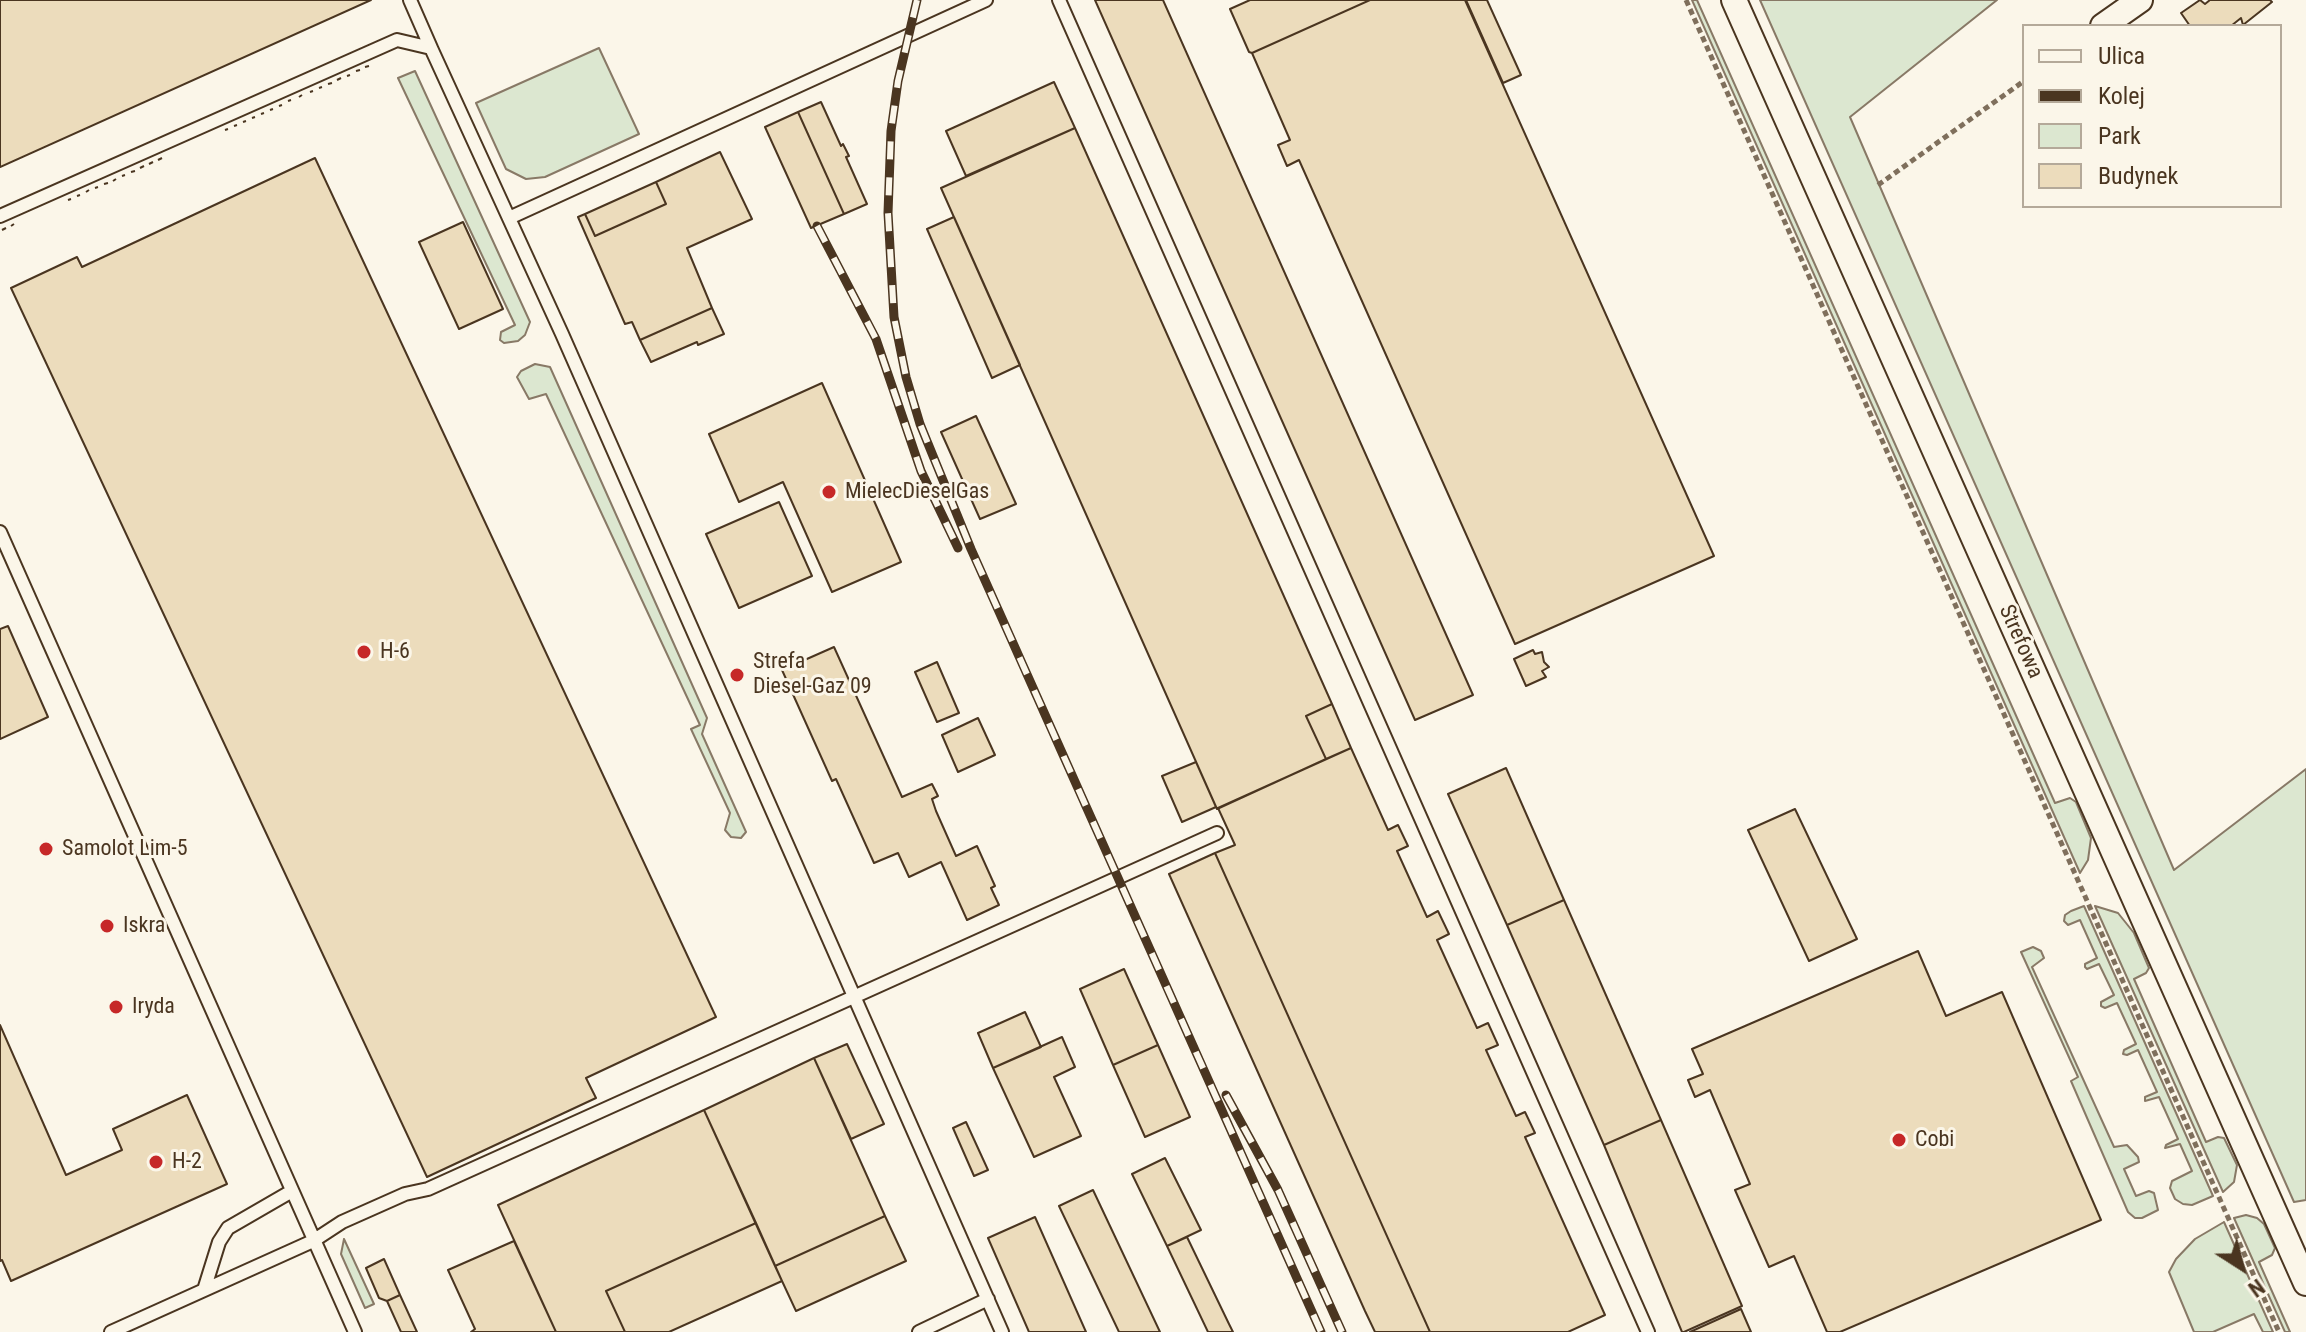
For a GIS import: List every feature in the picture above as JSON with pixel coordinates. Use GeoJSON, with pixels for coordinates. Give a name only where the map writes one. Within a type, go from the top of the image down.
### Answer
{"type":"FeatureCollection","features":[{"type":"Feature","properties":{"kind":"street","name":"Strefowa"},"geometry":{"type":"LineString","coordinates":[[1734,0],[2306,1283]]}},
{"type":"Feature","properties":{"kind":"street"},"geometry":{"type":"LineString","coordinates":[[2106,24],[2140,0]]}},
{"type":"Feature","properties":{"kind":"lane"},"geometry":{"type":"LineString","coordinates":[[410,0],[1002,1332]]}},
{"type":"Feature","properties":{"kind":"lane"},"geometry":{"type":"LineString","coordinates":[[509,218],[986,0]]}},
{"type":"Feature","properties":{"kind":"lane"},"geometry":{"type":"LineString","coordinates":[[1059,0],[1648,1332]]}},
{"type":"Feature","properties":{"kind":"lane"},"geometry":{"type":"LineString","coordinates":[[0,216],[397,40],[431,48]]}},
{"type":"Feature","properties":{"kind":"lane"},"geometry":{"type":"LineString","coordinates":[[0,532],[355,1332]]}},
{"type":"Feature","properties":{"kind":"lane"},"geometry":{"type":"LineString","coordinates":[[111,1332],[313,1241],[342,1222],[405,1194],[428,1189],[1217,833]]}},
{"type":"Feature","properties":{"kind":"lane"},"geometry":{"type":"LineString","coordinates":[[204,1290],[219,1242],[228,1228],[292,1191]]}},
{"type":"Feature","properties":{"kind":"lane"},"geometry":{"type":"LineString","coordinates":[[919,1332],[988,1299]]}},
{"type":"Feature","properties":{"kind":"path"},"geometry":{"type":"LineString","coordinates":[[1686,0],[2279,1332]]}},
{"type":"Feature","properties":{"kind":"path"},"geometry":{"type":"LineString","coordinates":[[1878,185],[2022,82]]}},
{"type":"Feature","properties":{"kind":"green space"},"geometry":{"type":"Polygon","coordinates":[[[1692,0],[1697,0],[2055,803],[2070,798],[2076,802],[2091,838],[2088,860],[2080,873],[1692,0]]]}},
{"type":"Feature","properties":{"kind":"green space"},"geometry":{"type":"Polygon","coordinates":[[[1760,0],[1997,0],[1850,117],[2174,870],[2306,769],[2306,1200],[2294,1202],[1760,0]]]}},
{"type":"Feature","properties":{"kind":"green space"},"geometry":{"type":"Polygon","coordinates":[[[599,48],[639,134],[545,177],[526,179],[506,169],[476,103],[599,48]]]}},
{"type":"Feature","properties":{"kind":"green space"},"geometry":{"type":"Polygon","coordinates":[[[415,71],[530,322],[525,335],[518,341],[504,343],[500,340],[501,332],[515,325],[398,78],[415,71]]]}},
{"type":"Feature","properties":{"kind":"green space"},"geometry":{"type":"Polygon","coordinates":[[[535,364],[550,367],[707,718],[702,734],[746,832],[741,838],[731,837],[725,830],[730,813],[691,729],[700,725],[546,394],[529,399],[517,377],[521,371],[535,364]]]}},
{"type":"Feature","properties":{"kind":"green space"},"geometry":{"type":"Polygon","coordinates":[[[2084,906],[2213,1196],[2192,1205],[2175,1199],[2170,1188],[2172,1181],[2192,1171],[2180,1144],[2165,1148],[2178,1139],[2159,1097],[2145,1101],[2145,1097],[2157,1092],[2138,1050],[2123,1054],[2124,1050],[2136,1044],[2117,1003],[2105,1008],[2101,1006],[2101,1002],[2114,995],[2099,964],[2085,967],[2097,958],[2080,920],[2068,925],[2064,921],[2065,915],[2084,906]]]}},
{"type":"Feature","properties":{"kind":"green space"},"geometry":{"type":"Polygon","coordinates":[[[2095,906],[2118,913],[2134,933],[2149,968],[2134,979],[2206,1142],[2224,1138],[2237,1165],[2234,1182],[2223,1192],[2095,906]]]}},
{"type":"Feature","properties":{"kind":"green space"},"geometry":{"type":"Polygon","coordinates":[[[2033,947],[2041,951],[2044,958],[2032,967],[2114,1147],[2127,1145],[2138,1157],[2139,1162],[2124,1169],[2136,1196],[2149,1191],[2154,1193],[2158,1210],[2142,1218],[2135,1218],[2128,1212],[2071,1081],[2078,1077],[2021,952],[2033,947]]]}},
{"type":"Feature","properties":{"kind":"green space"},"geometry":{"type":"Polygon","coordinates":[[[2246,1215],[2264,1224],[2275,1248],[2272,1255],[2259,1262],[2290,1332],[2285,1332],[2234,1218],[2246,1215]]]}},
{"type":"Feature","properties":{"kind":"green space"},"geometry":{"type":"Polygon","coordinates":[[[2224,1222],[2273,1332],[2263,1332],[2254,1314],[2213,1332],[2194,1332],[2169,1272],[2176,1259],[2195,1239],[2224,1222]]]}},
{"type":"Feature","properties":{"kind":"green space"},"geometry":{"type":"Polygon","coordinates":[[[344,1239],[374,1304],[365,1308],[341,1254],[344,1239]]]}},
{"type":"Feature","properties":{"kind":"building"},"geometry":{"type":"Polygon","coordinates":[[[0,0],[371,0],[0,167],[0,0]]]}},
{"type":"Feature","properties":{"kind":"building"},"geometry":{"type":"Polygon","coordinates":[[[1095,0],[1163,0],[1473,695],[1415,720],[1095,0]]]}},
{"type":"Feature","properties":{"kind":"building"},"geometry":{"type":"Polygon","coordinates":[[[1250,0],[1370,0],[1252,53],[1230,9],[1250,0]]]}},
{"type":"Feature","properties":{"kind":"building"},"geometry":{"type":"Polygon","coordinates":[[[1370,0],[1465,0],[1714,556],[1515,644],[1299,160],[1287,166],[1278,145],[1290,140],[1252,53],[1370,0]]]}},
{"type":"Feature","properties":{"kind":"building"},"geometry":{"type":"Polygon","coordinates":[[[1466,0],[1487,0],[1521,75],[1503,83],[1466,0]]]}},
{"type":"Feature","properties":{"kind":"building"},"geometry":{"type":"Polygon","coordinates":[[[2200,0],[2205,4],[2210,0],[2272,2],[2244,24],[2241,18],[2234,24],[2189,24],[2181,13],[2200,0]]]}},
{"type":"Feature","properties":{"kind":"building"},"geometry":{"type":"Polygon","coordinates":[[[1054,82],[1075,128],[966,176],[946,131],[1054,82]]]}},
{"type":"Feature","properties":{"kind":"building"},"geometry":{"type":"Polygon","coordinates":[[[821,102],[841,146],[843,144],[849,156],[846,157],[867,204],[844,214],[798,112],[821,102]]]}},
{"type":"Feature","properties":{"kind":"building"},"geometry":{"type":"Polygon","coordinates":[[[798,112],[844,214],[811,228],[765,127],[798,112]]]}},
{"type":"Feature","properties":{"kind":"building"},"geometry":{"type":"Polygon","coordinates":[[[1075,128],[1332,704],[1306,716],[1326,759],[1217,809],[941,188],[1075,128]]]}},
{"type":"Feature","properties":{"kind":"building"},"geometry":{"type":"Polygon","coordinates":[[[720,152],[752,219],[687,248],[712,308],[640,340],[632,322],[625,324],[578,217],[585,214],[595,236],[666,204],[656,182],[720,152]]]}},
{"type":"Feature","properties":{"kind":"building","name":"H-6"},"geometry":{"type":"Polygon","coordinates":[[[315,158],[716,1017],[586,1078],[596,1098],[427,1177],[11,288],[77,257],[82,267],[315,158]]]}},
{"type":"Feature","properties":{"kind":"building"},"geometry":{"type":"Polygon","coordinates":[[[656,182],[666,204],[595,236],[585,214],[656,182]]]}},
{"type":"Feature","properties":{"kind":"building"},"geometry":{"type":"Polygon","coordinates":[[[954,217],[1020,365],[992,378],[927,229],[954,217]]]}},
{"type":"Feature","properties":{"kind":"building"},"geometry":{"type":"Polygon","coordinates":[[[463,222],[503,309],[459,329],[419,242],[463,222]]]}},
{"type":"Feature","properties":{"kind":"building"},"geometry":{"type":"Polygon","coordinates":[[[712,308],[724,334],[651,362],[640,340],[712,308]]]}},
{"type":"Feature","properties":{"kind":"building","name":"MielecDieselGas"},"geometry":{"type":"Polygon","coordinates":[[[822,383],[901,562],[832,592],[783,482],[739,502],[709,434],[822,383]]]}},
{"type":"Feature","properties":{"kind":"building"},"geometry":{"type":"Polygon","coordinates":[[[976,416],[1016,504],[980,519],[941,432],[976,416]]]}},
{"type":"Feature","properties":{"kind":"building"},"geometry":{"type":"Polygon","coordinates":[[[779,502],[812,576],[739,608],[706,534],[779,502]]]}},
{"type":"Feature","properties":{"kind":"building"},"geometry":{"type":"Polygon","coordinates":[[[8,626],[48,717],[0,739],[0,629],[8,626]]]}},
{"type":"Feature","properties":{"kind":"building"},"geometry":{"type":"Polygon","coordinates":[[[834,647],[902,797],[932,784],[938,796],[932,799],[936,811],[956,856],[977,846],[995,886],[991,888],[999,905],[967,920],[941,862],[909,877],[898,853],[874,863],[836,779],[832,781],[782,670],[834,647]]]}},
{"type":"Feature","properties":{"kind":"building"},"geometry":{"type":"Polygon","coordinates":[[[1533,650],[1535,654],[1542,652],[1544,662],[1549,667],[1542,671],[1546,677],[1526,686],[1514,659],[1533,650]]]}},
{"type":"Feature","properties":{"kind":"building"},"geometry":{"type":"Polygon","coordinates":[[[937,662],[959,713],[937,722],[915,672],[937,662]]]}},
{"type":"Feature","properties":{"kind":"building"},"geometry":{"type":"Polygon","coordinates":[[[1332,704],[1351,748],[1326,759],[1306,716],[1332,704]]]}},
{"type":"Feature","properties":{"kind":"building"},"geometry":{"type":"Polygon","coordinates":[[[978,718],[995,755],[958,772],[942,735],[978,718]]]}},
{"type":"Feature","properties":{"kind":"building"},"geometry":{"type":"Polygon","coordinates":[[[1351,748],[1388,830],[1398,825],[1408,846],[1397,851],[1427,917],[1438,911],[1449,934],[1437,940],[1477,1028],[1488,1023],[1498,1045],[1486,1050],[1516,1116],[1525,1112],[1535,1133],[1525,1137],[1605,1315],[1568,1332],[1430,1332],[1215,853],[1235,845],[1218,808],[1351,748]]]}},
{"type":"Feature","properties":{"kind":"building"},"geometry":{"type":"Polygon","coordinates":[[[1196,762],[1216,807],[1182,822],[1162,776],[1196,762]]]}},
{"type":"Feature","properties":{"kind":"building"},"geometry":{"type":"Polygon","coordinates":[[[1506,768],[1564,900],[1507,925],[1448,794],[1506,768]]]}},
{"type":"Feature","properties":{"kind":"building"},"geometry":{"type":"Polygon","coordinates":[[[1795,809],[1857,939],[1809,961],[1748,830],[1795,809]]]}},
{"type":"Feature","properties":{"kind":"building"},"geometry":{"type":"Polygon","coordinates":[[[1215,853],[1430,1332],[1375,1332],[1365,1311],[1169,874],[1215,853]]]}},
{"type":"Feature","properties":{"kind":"building"},"geometry":{"type":"Polygon","coordinates":[[[1564,900],[1661,1120],[1604,1145],[1507,925],[1564,900]]]}},
{"type":"Feature","properties":{"kind":"building","name":"Cobi"},"geometry":{"type":"Polygon","coordinates":[[[1918,951],[1946,1016],[2002,992],[2101,1220],[1840,1332],[1827,1332],[1794,1256],[1769,1267],[1735,1190],[1750,1184],[1710,1090],[1695,1097],[1688,1080],[1703,1074],[1692,1049],[1918,951]]]}},
{"type":"Feature","properties":{"kind":"building"},"geometry":{"type":"Polygon","coordinates":[[[1124,969],[1158,1045],[1113,1065],[1080,989],[1124,969]]]}},
{"type":"Feature","properties":{"kind":"building"},"geometry":{"type":"Polygon","coordinates":[[[1025,1012],[1041,1047],[993,1068],[978,1033],[1025,1012]]]}},
{"type":"Feature","properties":{"kind":"building","name":"H-2"},"geometry":{"type":"Polygon","coordinates":[[[0,1025],[66,1175],[122,1150],[113,1129],[187,1095],[227,1184],[11,1281],[0,1261],[0,1025]]]}},
{"type":"Feature","properties":{"kind":"building"},"geometry":{"type":"Polygon","coordinates":[[[1062,1037],[1075,1067],[1054,1077],[1081,1136],[1034,1157],[993,1068],[1062,1037]]]}},
{"type":"Feature","properties":{"kind":"building"},"geometry":{"type":"Polygon","coordinates":[[[847,1044],[884,1124],[851,1139],[814,1058],[847,1044]]]}},
{"type":"Feature","properties":{"kind":"building"},"geometry":{"type":"Polygon","coordinates":[[[1158,1045],[1190,1117],[1145,1137],[1113,1065],[1158,1045]]]}},
{"type":"Feature","properties":{"kind":"building"},"geometry":{"type":"Polygon","coordinates":[[[814,1058],[885,1216],[775,1266],[704,1110],[814,1058]]]}},
{"type":"Feature","properties":{"kind":"building"},"geometry":{"type":"Polygon","coordinates":[[[704,1110],[756,1223],[606,1291],[625,1332],[556,1332],[498,1205],[704,1110]]]}},
{"type":"Feature","properties":{"kind":"building"},"geometry":{"type":"Polygon","coordinates":[[[1661,1120],[1742,1306],[1684,1332],[1604,1145],[1661,1120]]]}},
{"type":"Feature","properties":{"kind":"building"},"geometry":{"type":"Polygon","coordinates":[[[966,1122],[988,1170],[974,1176],[953,1128],[966,1122]]]}},
{"type":"Feature","properties":{"kind":"building"},"geometry":{"type":"Polygon","coordinates":[[[1165,1158],[1201,1230],[1167,1246],[1132,1174],[1165,1158]]]}},
{"type":"Feature","properties":{"kind":"building"},"geometry":{"type":"Polygon","coordinates":[[[1093,1190],[1160,1332],[1119,1332],[1059,1206],[1093,1190]]]}},
{"type":"Feature","properties":{"kind":"building"},"geometry":{"type":"Polygon","coordinates":[[[885,1216],[906,1261],[796,1311],[775,1266],[885,1216]]]}},
{"type":"Feature","properties":{"kind":"building"},"geometry":{"type":"Polygon","coordinates":[[[1035,1217],[1086,1332],[1029,1332],[988,1238],[1035,1217]]]}},
{"type":"Feature","properties":{"kind":"building"},"geometry":{"type":"Polygon","coordinates":[[[756,1223],[782,1281],[669,1332],[625,1332],[606,1291],[756,1223]]]}},
{"type":"Feature","properties":{"kind":"building"},"geometry":{"type":"Polygon","coordinates":[[[1187,1237],[1233,1332],[1208,1332],[1167,1246],[1187,1237]]]}},
{"type":"Feature","properties":{"kind":"building"},"geometry":{"type":"Polygon","coordinates":[[[514,1241],[556,1332],[471,1332],[475,1329],[448,1270],[514,1241]]]}},
{"type":"Feature","properties":{"kind":"building"},"geometry":{"type":"Polygon","coordinates":[[[384,1259],[400,1295],[387,1301],[379,1298],[366,1268],[384,1259]]]}},
{"type":"Feature","properties":{"kind":"building"},"geometry":{"type":"Polygon","coordinates":[[[400,1295],[417,1332],[401,1332],[387,1301],[400,1295]]]}},
{"type":"Feature","properties":{"kind":"building"},"geometry":{"type":"Polygon","coordinates":[[[1741,1309],[1751,1332],[1690,1332],[1741,1309]]]}},
{"type":"Feature","properties":{"kind":"railway"},"geometry":{"type":"LineString","coordinates":[[917,0],[898,81],[891,131],[888,213],[894,317],[906,377],[920,424],[971,549],[1321,1332]]}},
{"type":"Feature","properties":{"kind":"railway"},"geometry":{"type":"LineString","coordinates":[[817,226],[876,339],[921,471],[958,548]]}},
{"type":"Feature","properties":{"kind":"railway"},"geometry":{"type":"LineString","coordinates":[[1226,1095],[1278,1190],[1342,1332]]}},
{"type":"Feature","properties":{"kind":"fence"},"geometry":{"type":"LineString","coordinates":[[365,67],[369,66]]}},
{"type":"Feature","properties":{"kind":"fence"},"geometry":{"type":"LineString","coordinates":[[356,71],[360,70]]}},
{"type":"Feature","properties":{"kind":"fence"},"geometry":{"type":"LineString","coordinates":[[337,80],[341,78]]}},
{"type":"Feature","properties":{"kind":"fence"},"geometry":{"type":"LineString","coordinates":[[328,84],[332,83]]}},
{"type":"Feature","properties":{"kind":"fence"},"geometry":{"type":"LineString","coordinates":[[158,160],[162,158]]}},
{"type":"Feature","properties":{"kind":"fence"},"geometry":{"type":"LineString","coordinates":[[149,164],[153,162]]}},
{"type":"Feature","properties":{"kind":"fence"},"geometry":{"type":"LineString","coordinates":[[140,168],[144,166]]}},
{"type":"Feature","properties":{"kind":"fence"},"geometry":{"type":"LineString","coordinates":[[131,172],[135,171]]}},
{"type":"Feature","properties":{"kind":"fence"},"geometry":{"type":"LineString","coordinates":[[104,184],[108,183]]}},
{"type":"Feature","properties":{"kind":"fence"},"geometry":{"type":"LineString","coordinates":[[2,230],[6,228]]}},
{"type":"Feature","properties":{"kind":"place","name":"MielecDieselGas"},"geometry":{"type":"Point","coordinates":[829,492]}},
{"type":"Feature","properties":{"kind":"place","name":"H-6"},"geometry":{"type":"Point","coordinates":[364,652]}},
{"type":"Feature","properties":{"kind":"place","name":"Strefa Diesel-Gaz 09"},"geometry":{"type":"Point","coordinates":[737,675]}},
{"type":"Feature","properties":{"kind":"place","name":"Samolot Lim-5"},"geometry":{"type":"Point","coordinates":[46,849]}},
{"type":"Feature","properties":{"kind":"place","name":"Iskra"},"geometry":{"type":"Point","coordinates":[107,926]}},
{"type":"Feature","properties":{"kind":"place","name":"Iryda"},"geometry":{"type":"Point","coordinates":[116,1007]}},
{"type":"Feature","properties":{"kind":"place","name":"Cobi"},"geometry":{"type":"Point","coordinates":[1899,1140]}},
{"type":"Feature","properties":{"kind":"place","name":"H-2"},"geometry":{"type":"Point","coordinates":[156,1162]}}]}
